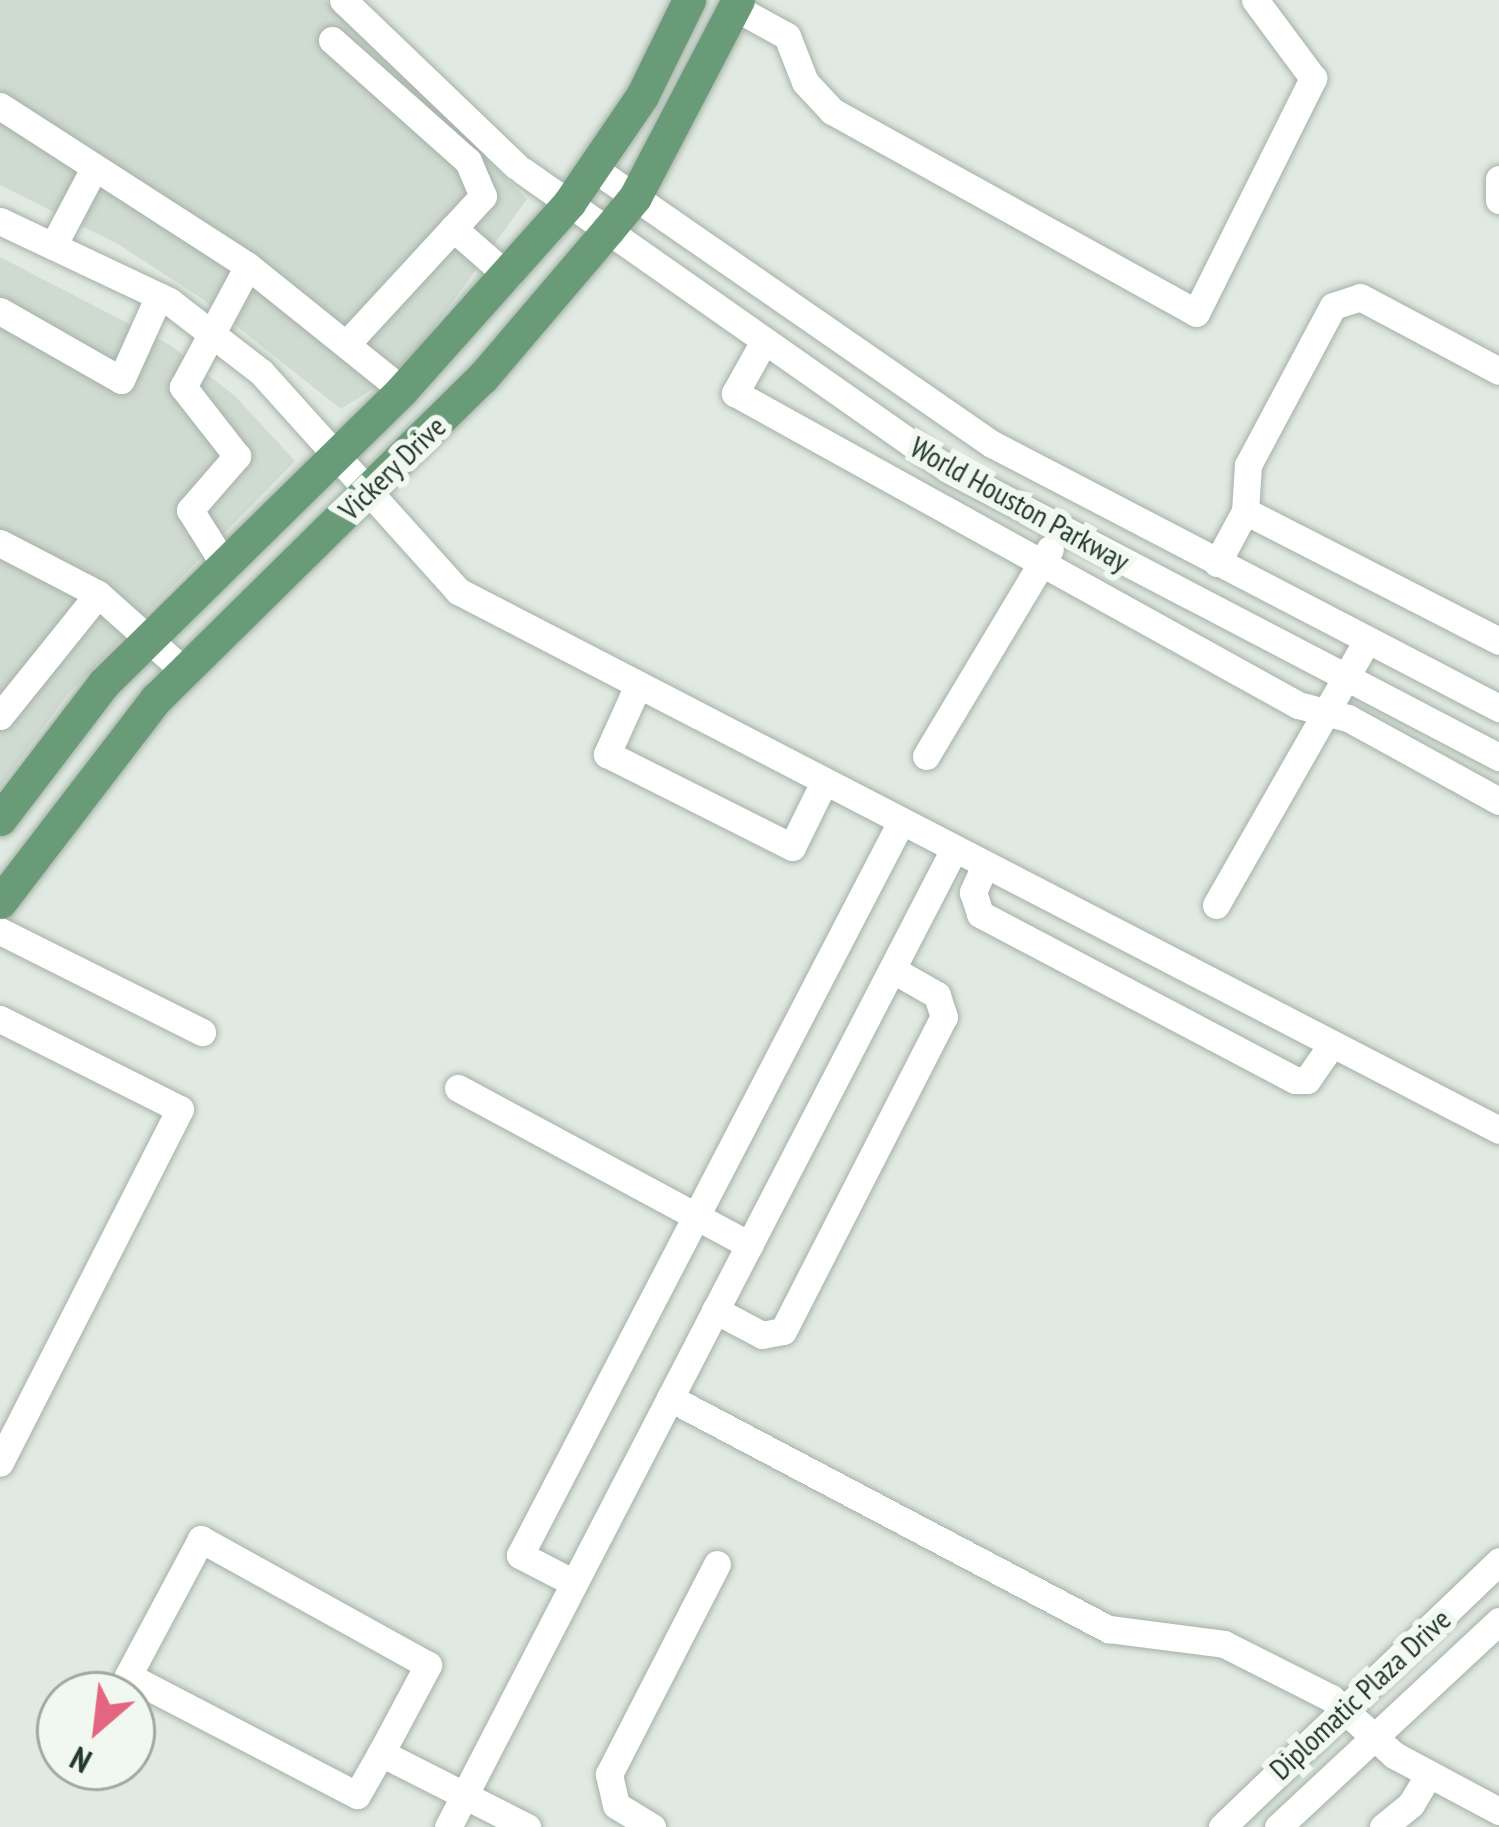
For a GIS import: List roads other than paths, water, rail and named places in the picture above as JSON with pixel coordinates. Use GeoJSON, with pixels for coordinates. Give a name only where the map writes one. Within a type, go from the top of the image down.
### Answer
{"type":"FeatureCollection","features":[{"type":"Feature","properties":{"kind":"main road","name":"Vickery Drive"},"geometry":{"type":"LineString","coordinates":[[0,819],[146,638],[402,390],[508,277],[596,170],[689,0]]}},
{"type":"Feature","properties":{"kind":"main road","name":"Vickery Drive"},"geometry":{"type":"LineString","coordinates":[[0,902],[83,786],[184,671],[482,378],[608,230],[635,196],[731,2]]}},
{"type":"Feature","properties":{"kind":"street","name":"World Houston Parkway"},"geometry":{"type":"LineString","coordinates":[[343,0],[520,169],[948,469],[1499,757]]}},
{"type":"Feature","properties":{"kind":"street"},"geometry":{"type":"LineString","coordinates":[[731,2],[787,36],[805,82],[832,111],[1196,313],[1313,78],[1255,0]]}},
{"type":"Feature","properties":{"kind":"street"},"geometry":{"type":"LineString","coordinates":[[332,40],[468,161],[483,196],[350,341]]}},
{"type":"Feature","properties":{"kind":"street"},"geometry":{"type":"LineString","coordinates":[[0,106],[248,266],[350,341],[402,390]]}},
{"type":"Feature","properties":{"kind":"street"},"geometry":{"type":"LineString","coordinates":[[53,246],[93,170]]}},
{"type":"Feature","properties":{"kind":"street","name":"World Houston Parkway"},"geometry":{"type":"LineString","coordinates":[[596,170],[863,361],[1079,492],[1499,708]]}},
{"type":"Feature","properties":{"kind":"street"},"geometry":{"type":"LineString","coordinates":[[1499,179],[1499,200]]}},
{"type":"Feature","properties":{"kind":"street"},"geometry":{"type":"LineString","coordinates":[[0,220],[159,296],[208,329],[261,372],[458,591],[1499,1130]]}},
{"type":"Feature","properties":{"kind":"street"},"geometry":{"type":"LineString","coordinates":[[453,229],[508,277]]}},
{"type":"Feature","properties":{"kind":"street"},"geometry":{"type":"LineString","coordinates":[[222,561],[190,510],[238,455],[183,387],[208,329],[248,266]]}},
{"type":"Feature","properties":{"kind":"street"},"geometry":{"type":"LineString","coordinates":[[0,311],[121,380],[159,296]]}},
{"type":"Feature","properties":{"kind":"street"},"geometry":{"type":"LineString","coordinates":[[1217,563],[1245,511],[1248,465],[1333,306],[1360,297],[1499,371]]}},
{"type":"Feature","properties":{"kind":"street"},"geometry":{"type":"LineString","coordinates":[[764,341],[735,393],[1298,705],[1328,713],[1499,801]]}},
{"type":"Feature","properties":{"kind":"street"},"geometry":{"type":"LineString","coordinates":[[840,395],[863,361]]}},
{"type":"Feature","properties":{"kind":"street"},"geometry":{"type":"LineString","coordinates":[[926,756],[1043,563],[1079,492]]}},
{"type":"Feature","properties":{"kind":"street"},"geometry":{"type":"LineString","coordinates":[[1245,511],[1499,641]]}},
{"type":"Feature","properties":{"kind":"street"},"geometry":{"type":"LineString","coordinates":[[0,543],[98,594],[184,671]]}},
{"type":"Feature","properties":{"kind":"street"},"geometry":{"type":"LineString","coordinates":[[0,716],[98,594]]}},
{"type":"Feature","properties":{"kind":"street"},"geometry":{"type":"LineString","coordinates":[[1216,905],[1367,640]]}},
{"type":"Feature","properties":{"kind":"street"},"geometry":{"type":"LineString","coordinates":[[638,685],[607,754],[792,847],[824,782]]}},
{"type":"Feature","properties":{"kind":"street"},"geometry":{"type":"LineString","coordinates":[[574,1583],[520,1555],[901,822]]}},
{"type":"Feature","properties":{"kind":"street"},"geometry":{"type":"LineString","coordinates":[[448,1827],[954,850]]}},
{"type":"Feature","properties":{"kind":"street"},"geometry":{"type":"LineString","coordinates":[[985,865],[973,892],[980,914],[1295,1080],[1307,1080],[1332,1044]]}},
{"type":"Feature","properties":{"kind":"street"},"geometry":{"type":"LineString","coordinates":[[0,931],[202,1031]]}},
{"type":"Feature","properties":{"kind":"street"},"geometry":{"type":"LineString","coordinates":[[715,1310],[771,1336],[794,1310],[944,1017],[937,995],[893,970]]}},
{"type":"Feature","properties":{"kind":"street"},"geometry":{"type":"LineString","coordinates":[[0,1019],[180,1109],[0,1463]]}},
{"type":"Feature","properties":{"kind":"street"},"geometry":{"type":"LineString","coordinates":[[458,1088],[749,1245]]}},
{"type":"Feature","properties":{"kind":"street"},"geometry":{"type":"LineString","coordinates":[[670,1398],[1109,1629],[1209,1638],[1344,1709],[1372,1740],[1499,1811]]}},
{"type":"Feature","properties":{"kind":"street"},"geometry":{"type":"LineString","coordinates":[[201,1539],[428,1665],[381,1753],[357,1795],[128,1676],[201,1539]]}},
{"type":"Feature","properties":{"kind":"street","name":"Diplomatic Plaza Drive"},"geometry":{"type":"LineString","coordinates":[[1222,1827],[1499,1562]]}},
{"type":"Feature","properties":{"kind":"street"},"geometry":{"type":"LineString","coordinates":[[652,1827],[616,1804],[609,1774],[718,1564]]}},
{"type":"Feature","properties":{"kind":"street","name":"Diplomatic Plaza Drive"},"geometry":{"type":"LineString","coordinates":[[1278,1827],[1499,1621]]}},
{"type":"Feature","properties":{"kind":"street"},"geometry":{"type":"LineString","coordinates":[[381,1753],[525,1826]]}},
{"type":"Feature","properties":{"kind":"street"},"geometry":{"type":"LineString","coordinates":[[1383,1827],[1412,1804],[1429,1774]]}}]}
